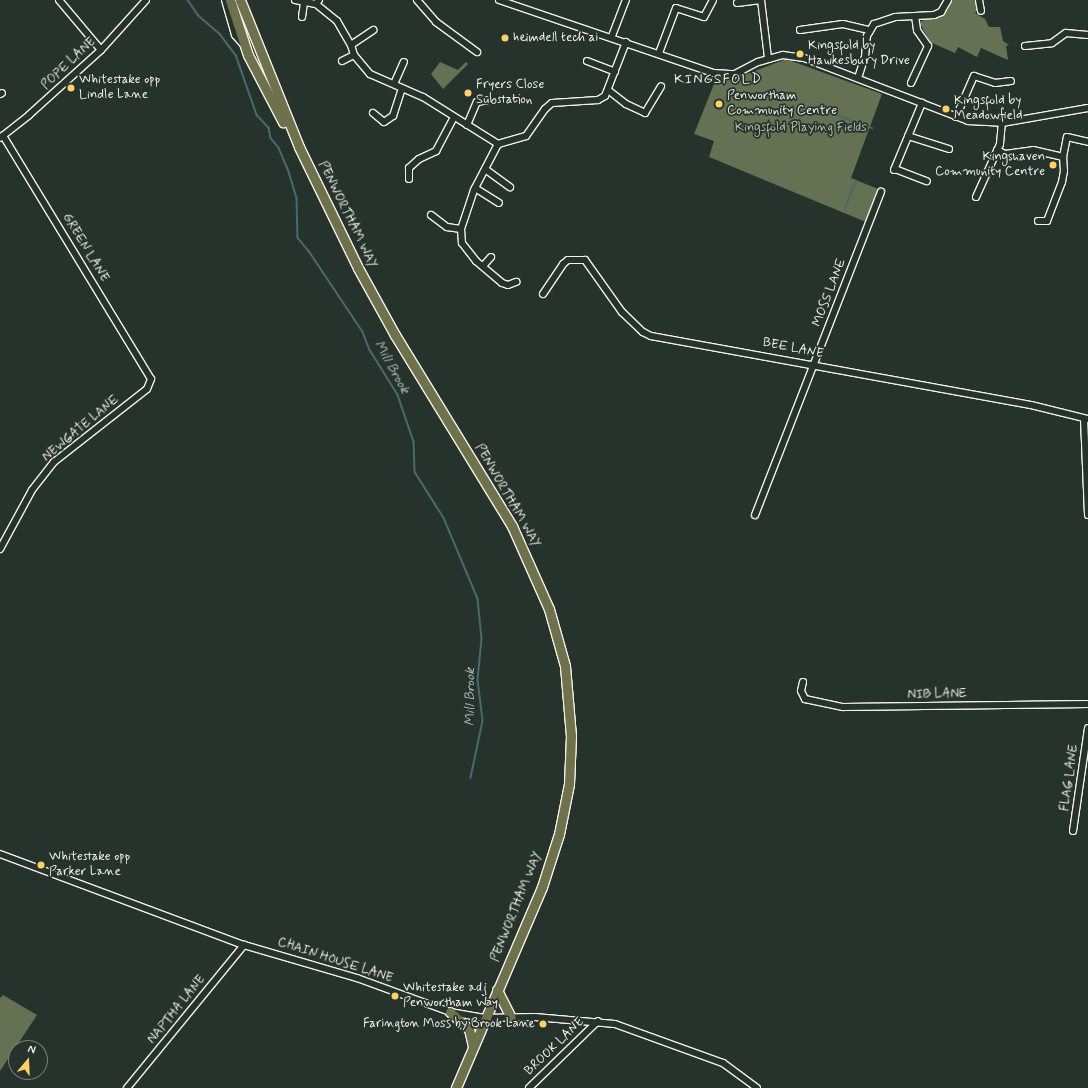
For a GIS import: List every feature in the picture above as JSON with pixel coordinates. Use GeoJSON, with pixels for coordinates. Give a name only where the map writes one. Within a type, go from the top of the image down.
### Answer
{"type":"FeatureCollection","features":[{"type":"Feature","properties":{"kind":"highway","name":"PENWORTHAM WAY"},"geometry":{"type":"LineString","coordinates":[[230,0],[245,46],[268,97],[299,147]]}},
{"type":"Feature","properties":{"kind":"highway","name":"PENWORTHAM WAY"},"geometry":{"type":"LineString","coordinates":[[240,0],[299,147],[358,268],[395,335],[512,526],[549,609],[564,666],[571,736],[568,784],[559,834],[542,887],[484,1018],[456,1088]]}},
{"type":"Feature","properties":{"kind":"highway"},"geometry":{"type":"LineString","coordinates":[[497,990],[511,1017]]}},
{"type":"Feature","properties":{"kind":"highway"},"geometry":{"type":"LineString","coordinates":[[450,1012],[462,1020],[469,1029],[473,1047]]}},
{"type":"Feature","properties":{"kind":"street"},"geometry":{"type":"LineString","coordinates":[[59,0],[101,50]]}},
{"type":"Feature","properties":{"kind":"street","name":"POPE LANE"},"geometry":{"type":"LineString","coordinates":[[1,137],[101,50],[146,0]]}},
{"type":"Feature","properties":{"kind":"street"},"geometry":{"type":"LineString","coordinates":[[225,0],[235,35],[245,46]]}},
{"type":"Feature","properties":{"kind":"street"},"geometry":{"type":"LineString","coordinates":[[295,0],[304,3],[317,2],[337,21],[351,45],[354,55],[370,74],[423,97],[498,144],[526,136],[545,109],[552,104],[598,100],[608,90],[626,42]]}},
{"type":"Feature","properties":{"kind":"street"},"geometry":{"type":"LineString","coordinates":[[417,0],[436,22],[477,52]]}},
{"type":"Feature","properties":{"kind":"street"},"geometry":{"type":"LineString","coordinates":[[499,0],[727,75],[741,72],[768,58],[783,55],[798,56],[968,121],[1002,123],[1088,108]]}},
{"type":"Feature","properties":{"kind":"street"},"geometry":{"type":"LineString","coordinates":[[612,36],[626,0]]}},
{"type":"Feature","properties":{"kind":"street"},"geometry":{"type":"LineString","coordinates":[[659,53],[676,8],[704,17],[708,14],[713,0]]}},
{"type":"Feature","properties":{"kind":"street"},"geometry":{"type":"LineString","coordinates":[[737,3],[761,0],[768,58]]}},
{"type":"Feature","properties":{"kind":"street"},"geometry":{"type":"LineString","coordinates":[[858,78],[865,57],[870,30],[874,24],[885,19],[934,15],[940,12],[948,0]]}},
{"type":"Feature","properties":{"kind":"street"},"geometry":{"type":"LineString","coordinates":[[979,0],[981,11]]}},
{"type":"Feature","properties":{"kind":"street"},"geometry":{"type":"LineString","coordinates":[[302,17],[304,3]]}},
{"type":"Feature","properties":{"kind":"street"},"geometry":{"type":"LineString","coordinates":[[910,83],[928,46],[917,30],[915,16]]}},
{"type":"Feature","properties":{"kind":"street"},"geometry":{"type":"LineString","coordinates":[[800,30],[843,24],[870,30]]}},
{"type":"Feature","properties":{"kind":"street"},"geometry":{"type":"LineString","coordinates":[[351,45],[373,30]]}},
{"type":"Feature","properties":{"kind":"street"},"geometry":{"type":"LineString","coordinates":[[1025,46],[1052,43],[1066,33],[1088,35]]}},
{"type":"Feature","properties":{"kind":"street"},"geometry":{"type":"LineString","coordinates":[[342,61],[354,55]]}},
{"type":"Feature","properties":{"kind":"street"},"geometry":{"type":"LineString","coordinates":[[588,61],[615,72]]}},
{"type":"Feature","properties":{"kind":"street"},"geometry":{"type":"LineString","coordinates":[[394,84],[404,62]]}},
{"type":"Feature","properties":{"kind":"street"},"geometry":{"type":"LineString","coordinates":[[956,117],[974,76],[994,83],[1011,81]]}},
{"type":"Feature","properties":{"kind":"street"},"geometry":{"type":"LineString","coordinates":[[608,90],[626,104],[645,113],[661,86]]}},
{"type":"Feature","properties":{"kind":"street"},"geometry":{"type":"LineString","coordinates":[[373,113],[384,122],[393,116],[402,88]]}},
{"type":"Feature","properties":{"kind":"street"},"geometry":{"type":"LineString","coordinates":[[472,97],[477,102]]}},
{"type":"Feature","properties":{"kind":"street"},"geometry":{"type":"LineString","coordinates":[[477,102],[489,100]]}},
{"type":"Feature","properties":{"kind":"street"},"geometry":{"type":"LineString","coordinates":[[467,125],[477,102]]}},
{"type":"Feature","properties":{"kind":"street"},"geometry":{"type":"LineString","coordinates":[[922,103],[895,170],[927,181]]}},
{"type":"Feature","properties":{"kind":"street"},"geometry":{"type":"LineString","coordinates":[[409,179],[409,168],[419,158],[436,151],[454,117]]}},
{"type":"Feature","properties":{"kind":"street"},"geometry":{"type":"LineString","coordinates":[[976,197],[997,150],[1002,123]]}},
{"type":"Feature","properties":{"kind":"street"},"geometry":{"type":"LineString","coordinates":[[908,136],[949,149]]}},
{"type":"Feature","properties":{"kind":"street","name":"GREEN LANE"},"geometry":{"type":"LineString","coordinates":[[1,137],[147,372]]}},
{"type":"Feature","properties":{"kind":"street"},"geometry":{"type":"LineString","coordinates":[[1047,229],[1047,221],[1063,176],[1063,157],[1067,137],[1088,142]]}},
{"type":"Feature","properties":{"kind":"street"},"geometry":{"type":"LineString","coordinates":[[498,144],[494,156],[475,188],[461,230],[466,251],[502,283],[508,285],[516,282]]}},
{"type":"Feature","properties":{"kind":"street"},"geometry":{"type":"LineString","coordinates":[[997,150],[1005,154],[1033,150],[1063,157]]}},
{"type":"Feature","properties":{"kind":"street"},"geometry":{"type":"LineString","coordinates":[[485,169],[510,187]]}},
{"type":"Feature","properties":{"kind":"street"},"geometry":{"type":"LineString","coordinates":[[475,188],[499,203]]}},
{"type":"Feature","properties":{"kind":"street","name":"MOSS LANE"},"geometry":{"type":"LineString","coordinates":[[755,514],[880,192]]}},
{"type":"Feature","properties":{"kind":"street"},"geometry":{"type":"LineString","coordinates":[[431,215],[447,227],[461,230]]}},
{"type":"Feature","properties":{"kind":"street"},"geometry":{"type":"LineString","coordinates":[[1038,221],[1047,221]]}},
{"type":"Feature","properties":{"kind":"street"},"geometry":{"type":"LineString","coordinates":[[483,266],[491,257]]}},
{"type":"Feature","properties":{"kind":"street","name":"BEE LANE"},"geometry":{"type":"LineString","coordinates":[[543,294],[563,264],[568,260],[585,260],[622,312],[643,332],[651,336],[814,364],[872,377],[1031,405],[1086,419]]}},
{"type":"Feature","properties":{"kind":"street","name":"NEWGATE LANE"},"geometry":{"type":"LineString","coordinates":[[0,549],[32,490],[54,462],[147,389],[150,379],[147,372]]}},
{"type":"Feature","properties":{"kind":"street"},"geometry":{"type":"LineString","coordinates":[[1086,419],[1088,515]]}},
{"type":"Feature","properties":{"kind":"street","name":"NIB LANE"},"geometry":{"type":"LineString","coordinates":[[803,682],[801,691],[805,699],[843,707],[1088,704]]}},
{"type":"Feature","properties":{"kind":"street","name":"FLAG LANE"},"geometry":{"type":"LineString","coordinates":[[1073,831],[1088,728]]}},
{"type":"Feature","properties":{"kind":"street","name":"CHAIN HOUSE LANE"},"geometry":{"type":"LineString","coordinates":[[0,854],[244,945],[357,978],[450,1012],[484,1018],[511,1017],[598,1021],[615,1024],[708,1057],[733,1069],[757,1088]]}},
{"type":"Feature","properties":{"kind":"street","name":"NAPTHA LANE"},"geometry":{"type":"LineString","coordinates":[[127,1088],[244,945]]}},
{"type":"Feature","properties":{"kind":"street","name":"BROOK LANE"},"geometry":{"type":"LineString","coordinates":[[529,1088],[598,1021]]}},
{"type":"Feature","properties":{"kind":"green space"},"geometry":{"type":"Polygon","coordinates":[[[950,0],[976,0],[978,8],[975,13],[985,19],[989,27],[1000,27],[1003,41],[1009,45],[1006,46],[1008,60],[981,48],[977,57],[958,47],[955,53],[930,42],[919,22],[943,13],[950,0]]]}},
{"type":"Feature","properties":{"kind":"green space","name":"Kingsfold Playing Fields"},"geometry":{"type":"Polygon","coordinates":[[[786,59],[882,94],[851,178],[878,189],[866,222],[709,157],[714,141],[694,134],[716,79],[734,79],[786,59]]]}},
{"type":"Feature","properties":{"kind":"green space"},"geometry":{"type":"Polygon","coordinates":[[[440,62],[458,70],[466,62],[468,64],[443,89],[431,74],[440,62]]]}},
{"type":"Feature","properties":{"kind":"green space"},"geometry":{"type":"Polygon","coordinates":[[[3,995],[37,1015],[20,1040],[8,1040],[8,1059],[0,1071],[0,998],[3,995]]]}},
{"type":"Feature","properties":{"kind":"waterway","name":"Mill Brook"},"geometry":{"type":"LineString","coordinates":[[188,0],[198,15],[220,34],[236,55],[257,115],[269,128],[271,138],[279,148],[289,172],[297,198],[298,238],[309,251],[363,332],[370,350],[398,395],[414,442],[415,472],[444,518],[478,599],[482,639],[478,680],[483,721],[471,778]]}},
{"type":"Feature","properties":{"kind":"waterway"},"geometry":{"type":"LineString","coordinates":[[812,106],[872,128]]}},
{"type":"Feature","properties":{"kind":"waterway"},"geometry":{"type":"LineString","coordinates":[[845,209],[856,181]]}},
{"type":"Feature","properties":{"kind":"place","name":"heimdell tech ai"},"geometry":{"type":"Point","coordinates":[505,38]}},
{"type":"Feature","properties":{"kind":"place","name":"Kingsfold by Hawkesbury Drive"},"geometry":{"type":"Point","coordinates":[800,54]}},
{"type":"Feature","properties":{"kind":"place","name":"Whitestake opp Lindle Lane"},"geometry":{"type":"Point","coordinates":[71,88]}},
{"type":"Feature","properties":{"kind":"place","name":"Fryers Close Substation"},"geometry":{"type":"Point","coordinates":[468,93]}},
{"type":"Feature","properties":{"kind":"place","name":"Penwortham Community Centre"},"geometry":{"type":"Point","coordinates":[719,104]}},
{"type":"Feature","properties":{"kind":"place","name":"Kingsfold by Meadowfield"},"geometry":{"type":"Point","coordinates":[946,109]}},
{"type":"Feature","properties":{"kind":"place","name":"Kingshaven Community Centre"},"geometry":{"type":"Point","coordinates":[1053,165]}},
{"type":"Feature","properties":{"kind":"place","name":"Whitestake opp Parker Lane"},"geometry":{"type":"Point","coordinates":[41,865]}},
{"type":"Feature","properties":{"kind":"place","name":"Whitestake adj Penwortham Way"},"geometry":{"type":"Point","coordinates":[395,996]}},
{"type":"Feature","properties":{"kind":"place","name":"Farington Moss by Brook Lane"},"geometry":{"type":"Point","coordinates":[543,1024]}},
{"type":"Feature","properties":{"kind":"district","name":"KINGSFOLD"},"geometry":{"type":"Point","coordinates":[718,79]}}]}
